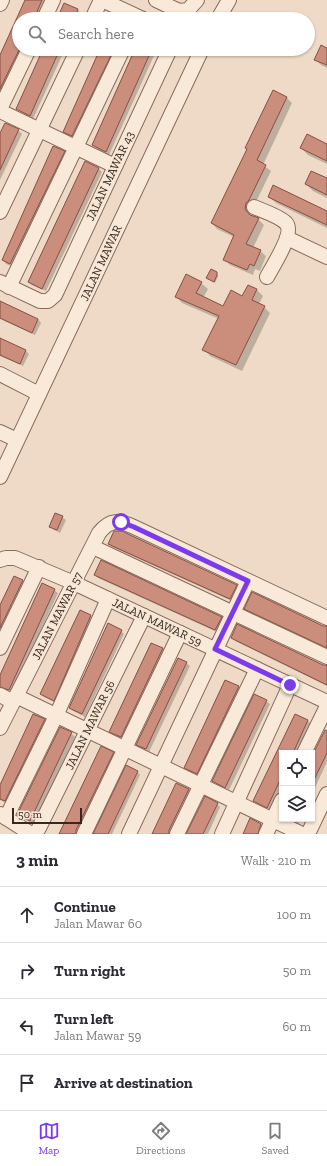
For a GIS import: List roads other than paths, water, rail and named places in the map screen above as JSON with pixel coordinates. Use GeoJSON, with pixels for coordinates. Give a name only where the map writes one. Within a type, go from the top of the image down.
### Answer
{"type":"FeatureCollection","features":[{"type":"Feature","properties":{"kind":"street"},"geometry":{"type":"LineString","coordinates":[[0,4],[2,0]]}},
{"type":"Feature","properties":{"kind":"street"},"geometry":{"type":"LineString","coordinates":[[47,12],[53,0]]}},
{"type":"Feature","properties":{"kind":"street"},"geometry":{"type":"LineString","coordinates":[[96,12],[102,0],[127,12]]}},
{"type":"Feature","properties":{"kind":"street"},"geometry":{"type":"LineString","coordinates":[[156,0],[179,10],[188,10],[197,0]]}},
{"type":"Feature","properties":{"kind":"street"},"geometry":{"type":"LineString","coordinates":[[222,12],[229,0]]}},
{"type":"Feature","properties":{"kind":"street"},"geometry":{"type":"LineString","coordinates":[[26,56],[0,110],[115,166]]}},
{"type":"Feature","properties":{"kind":"street"},"geometry":{"type":"LineString","coordinates":[[0,212],[75,56]]}},
{"type":"Feature","properties":{"kind":"street"},"geometry":{"type":"LineString","coordinates":[[4,284],[76,148],[120,56]]}},
{"type":"Feature","properties":{"kind":"street","name":"JALAN MAWAR 43"},"geometry":{"type":"LineString","coordinates":[[4,284],[40,301],[48,301],[55,295],[167,56]]}},
{"type":"Feature","properties":{"kind":"street","name":"JALAN MAWAR"},"geometry":{"type":"LineString","coordinates":[[0,477],[199,56]]}},
{"type":"Feature","properties":{"kind":"street"},"geometry":{"type":"LineString","coordinates":[[254,207],[281,219],[287,224],[287,238],[267,277]]}},
{"type":"Feature","properties":{"kind":"street"},"geometry":{"type":"LineString","coordinates":[[287,238],[327,257]]}},
{"type":"Feature","properties":{"kind":"street"},"geometry":{"type":"LineString","coordinates":[[0,374],[39,394]]}},
{"type":"Feature","properties":{"kind":"street"},"geometry":{"type":"LineString","coordinates":[[0,432],[18,440]]}},
{"type":"Feature","properties":{"kind":"street","name":"JALAN MAWAR 57"},"geometry":{"type":"LineString","coordinates":[[0,728],[99,533],[108,524],[121,522],[127,524],[248,581]]}},
{"type":"Feature","properties":{"kind":"street"},"geometry":{"type":"LineString","coordinates":[[93,546],[327,658]]}},
{"type":"Feature","properties":{"kind":"street","name":"JALAN MAWAR 59"},"geometry":{"type":"LineString","coordinates":[[0,560],[6,558],[16,558],[74,583],[327,702]]}},
{"type":"Feature","properties":{"kind":"street"},"geometry":{"type":"LineString","coordinates":[[0,648],[39,568]]}},
{"type":"Feature","properties":{"kind":"street"},"geometry":{"type":"LineString","coordinates":[[129,834],[248,581],[327,618]]}},
{"type":"Feature","properties":{"kind":"street"},"geometry":{"type":"LineString","coordinates":[[31,834],[3,816],[56,716],[108,599]]}},
{"type":"Feature","properties":{"kind":"street","name":"JALAN MAWAR 56"},"geometry":{"type":"LineString","coordinates":[[36,834],[144,616]]}},
{"type":"Feature","properties":{"kind":"street"},"geometry":{"type":"LineString","coordinates":[[84,834],[180,633]]}},
{"type":"Feature","properties":{"kind":"street"},"geometry":{"type":"LineString","coordinates":[[177,834],[257,669]]}},
{"type":"Feature","properties":{"kind":"street"},"geometry":{"type":"LineString","coordinates":[[222,834],[290,685]]}},
{"type":"Feature","properties":{"kind":"street"},"geometry":{"type":"LineString","coordinates":[[0,695],[15,699],[56,716],[161,765],[302,834]]}},
{"type":"Feature","properties":{"kind":"street"},"geometry":{"type":"LineString","coordinates":[[305,750],[327,706]]}},
{"type":"Feature","properties":{"kind":"street"},"geometry":{"type":"LineString","coordinates":[[308,834],[327,794]]}},
{"type":"Feature","properties":{"kind":"street"},"geometry":{"type":"LineString","coordinates":[[266,834],[279,807]]}}]}
